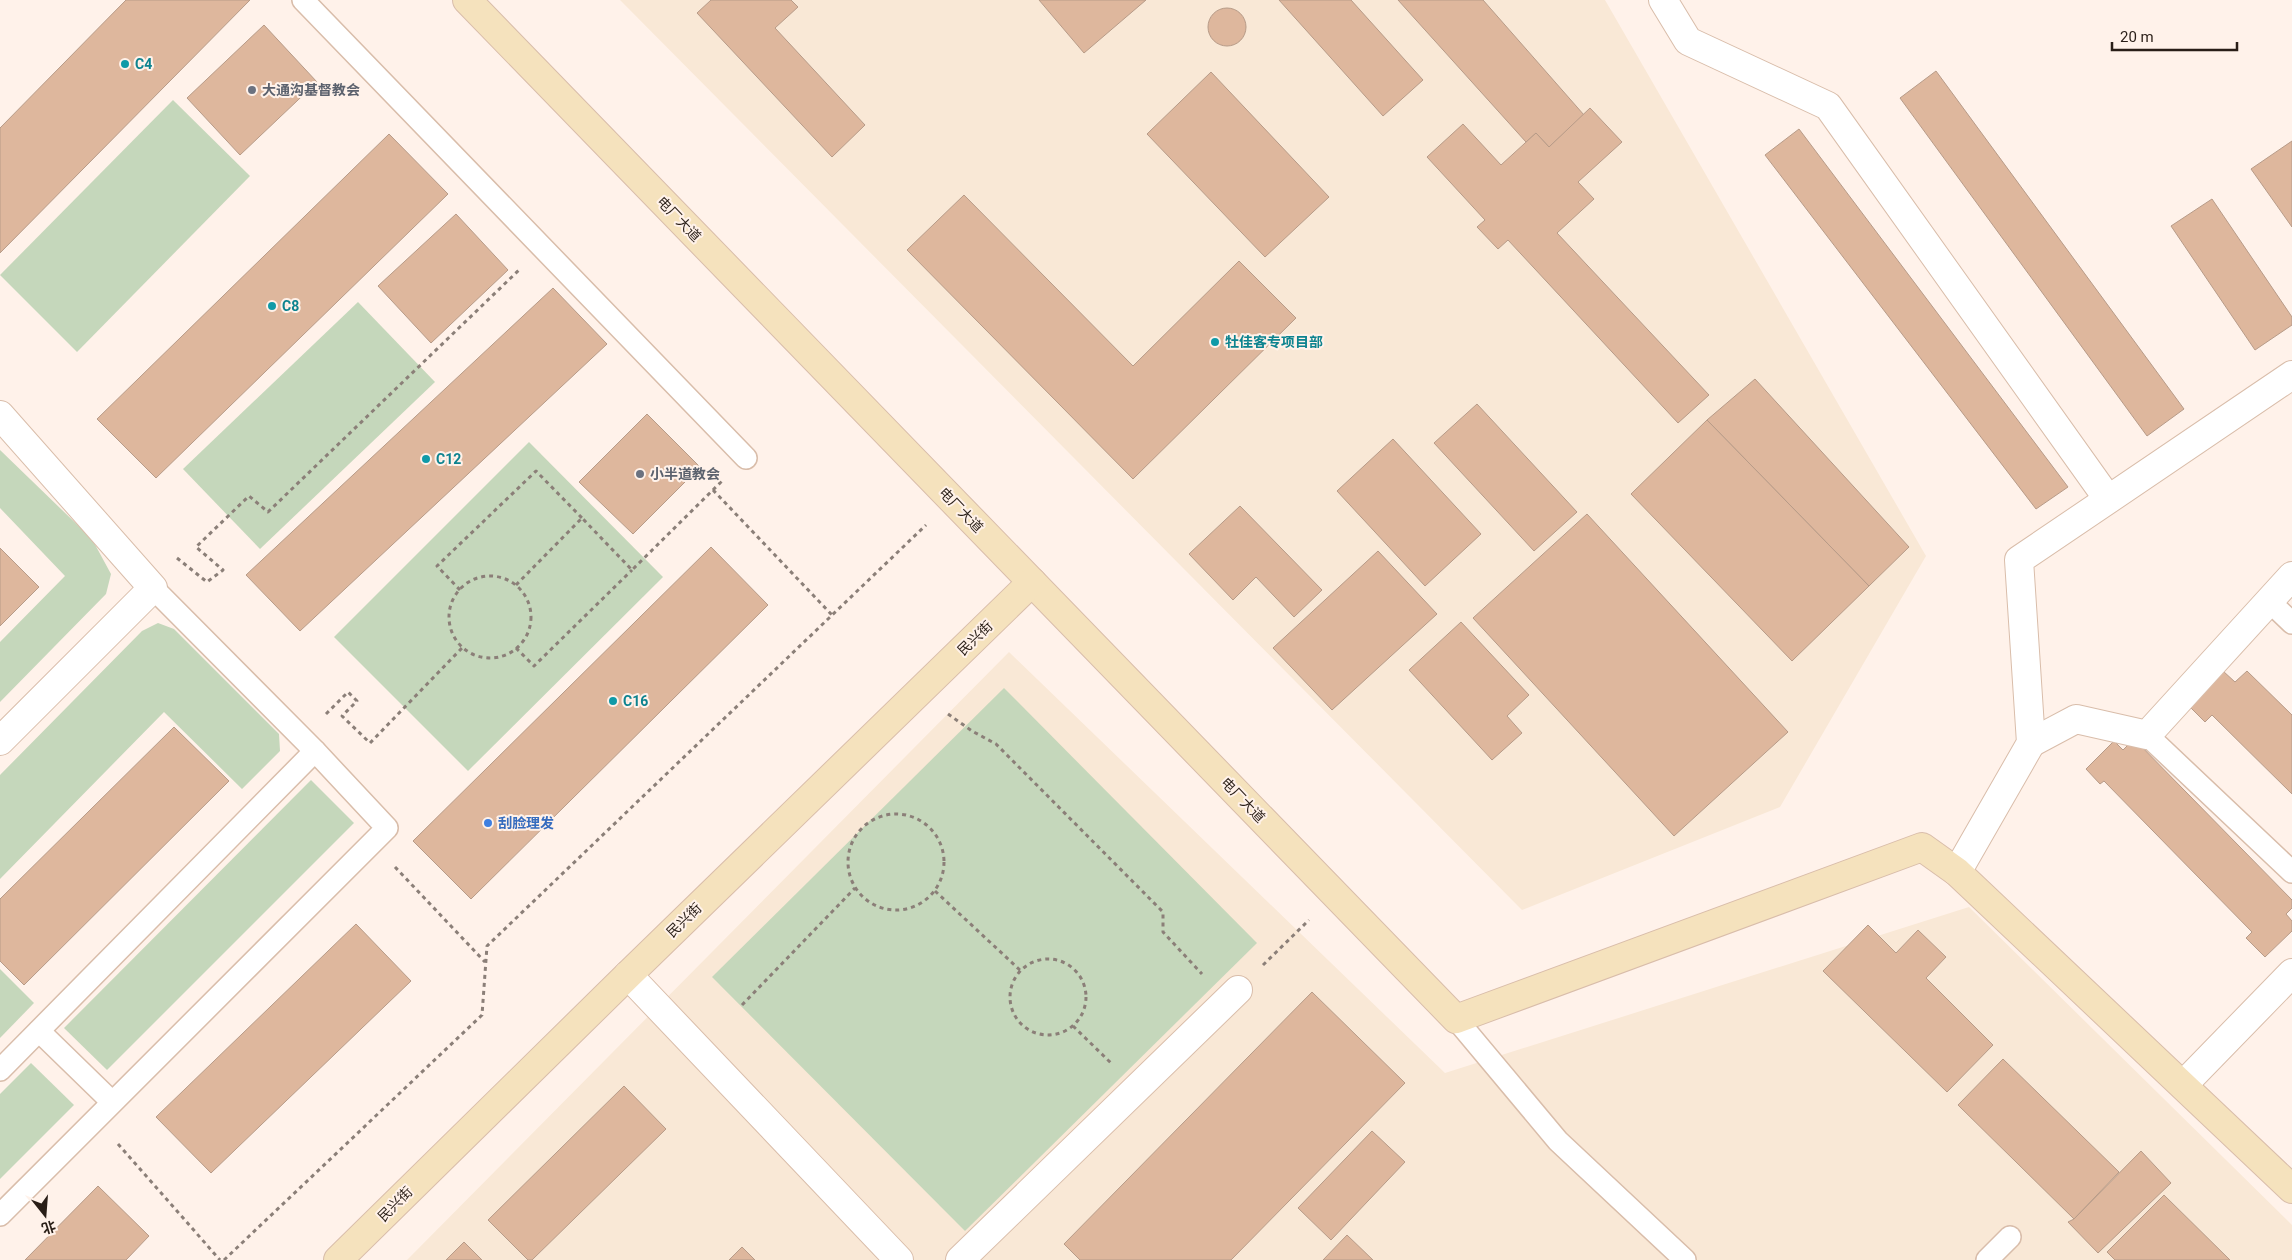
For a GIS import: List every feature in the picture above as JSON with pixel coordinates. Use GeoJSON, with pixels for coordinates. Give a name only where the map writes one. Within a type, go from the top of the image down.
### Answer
{"type":"FeatureCollection","features":[{"type":"Feature","properties":{"kind":"street","name":"电厂大道"},"geometry":{"type":"LineString","coordinates":[[467,0],[1456,1019]]}},
{"type":"Feature","properties":{"kind":"street"},"geometry":{"type":"LineString","coordinates":[[1663,0],[1688,41],[1828,106],[2108,499]]}},
{"type":"Feature","properties":{"kind":"street"},"geometry":{"type":"LineString","coordinates":[[2031,743],[2019,560],[2292,375]]}},
{"type":"Feature","properties":{"kind":"street"},"geometry":{"type":"LineString","coordinates":[[0,415],[153,588],[0,741]]}},
{"type":"Feature","properties":{"kind":"street"},"geometry":{"type":"LineString","coordinates":[[1957,872],[2031,743],[2076,719],[2147,735],[2292,576]]}},
{"type":"Feature","properties":{"kind":"street","name":"民兴街"},"geometry":{"type":"LineString","coordinates":[[338,1260],[1032,582]]}},
{"type":"Feature","properties":{"kind":"street"},"geometry":{"type":"LineString","coordinates":[[1456,1019],[1922,847],[1957,872],[2292,1189]]}},
{"type":"Feature","properties":{"kind":"street"},"geometry":{"type":"LineString","coordinates":[[2183,1085],[2292,973]]}},
{"type":"Feature","properties":{"kind":"street"},"geometry":{"type":"LineString","coordinates":[[628,975],[899,1260]]}},
{"type":"Feature","properties":{"kind":"street"},"geometry":{"type":"LineString","coordinates":[[960,1260],[1232,995]]}},
{"type":"Feature","properties":{"kind":"lane"},"geometry":{"type":"LineString","coordinates":[[303,0],[746,458]]}},
{"type":"Feature","properties":{"kind":"lane"},"geometry":{"type":"LineString","coordinates":[[0,1215],[387,828],[308,744],[153,588]]}},
{"type":"Feature","properties":{"kind":"lane"},"geometry":{"type":"LineString","coordinates":[[2269,601],[2292,623]]}},
{"type":"Feature","properties":{"kind":"lane"},"geometry":{"type":"LineString","coordinates":[[2147,735],[2292,872]]}},
{"type":"Feature","properties":{"kind":"lane"},"geometry":{"type":"LineString","coordinates":[[0,1070],[39,1031],[308,744]]}},
{"type":"Feature","properties":{"kind":"lane"},"geometry":{"type":"LineString","coordinates":[[1456,1019],[1558,1140],[1685,1260]]}},
{"type":"Feature","properties":{"kind":"lane"},"geometry":{"type":"LineString","coordinates":[[39,1031],[112,1102]]}},
{"type":"Feature","properties":{"kind":"lane"},"geometry":{"type":"LineString","coordinates":[[1987,1260],[2010,1237]]}},
{"type":"Feature","properties":{"kind":"path"},"geometry":{"type":"LineString","coordinates":[[171,552],[207,582],[223,570],[196,547],[249,496],[268,512],[542,247]]}},
{"type":"Feature","properties":{"kind":"path"},"geometry":{"type":"LineString","coordinates":[[516,648],[534,666],[746,458]]}},
{"type":"Feature","properties":{"kind":"path"},"geometry":{"type":"LineString","coordinates":[[460,590],[437,566],[536,472],[632,570]]}},
{"type":"Feature","properties":{"kind":"path"},"geometry":{"type":"LineString","coordinates":[[713,490],[832,615]]}},
{"type":"Feature","properties":{"kind":"path"},"geometry":{"type":"LineString","coordinates":[[224,1260],[482,1015],[487,946],[952,500]]}},
{"type":"Feature","properties":{"kind":"path"},"geometry":{"type":"LineString","coordinates":[[516,586],[582,518]]}},
{"type":"Feature","properties":{"kind":"path"},"geometry":{"type":"LineString","coordinates":[[490,576],[504,578],[525,595],[530,608],[531,620],[528,634],[516,648],[499,658],[473,655],[462,648],[453,637],[449,624],[449,609],[460,590],[476,579],[490,576]]}},
{"type":"Feature","properties":{"kind":"path"},"geometry":{"type":"LineString","coordinates":[[308,744],[348,692],[357,701],[342,716],[370,743],[462,648]]}},
{"type":"Feature","properties":{"kind":"path"},"geometry":{"type":"LineString","coordinates":[[944,711],[972,731],[996,744],[1163,912],[1162,932],[1232,995],[1335,894]]}},
{"type":"Feature","properties":{"kind":"path"},"geometry":{"type":"LineString","coordinates":[[903,814],[918,819],[930,828],[940,840],[944,855],[944,872],[935,891],[927,900],[913,908],[897,910],[881,908],[866,900],[855,888],[849,873],[848,858],[852,843],[860,830],[880,818],[903,814]]}},
{"type":"Feature","properties":{"kind":"path"},"geometry":{"type":"LineString","coordinates":[[373,842],[486,962]]}},
{"type":"Feature","properties":{"kind":"path"},"geometry":{"type":"LineString","coordinates":[[742,1005],[855,888]]}},
{"type":"Feature","properties":{"kind":"path"},"geometry":{"type":"LineString","coordinates":[[935,891],[1021,971]]}},
{"type":"Feature","properties":{"kind":"path"},"geometry":{"type":"LineString","coordinates":[[1051,959],[1064,962],[1074,969],[1082,979],[1086,992],[1086,1004],[1082,1016],[1073,1026],[1063,1032],[1045,1034],[1028,1029],[1018,1020],[1012,1010],[1010,998],[1012,986],[1021,971],[1038,960],[1051,959]]}},
{"type":"Feature","properties":{"kind":"path"},"geometry":{"type":"LineString","coordinates":[[1073,1026],[1137,1088]]}},
{"type":"Feature","properties":{"kind":"path"},"geometry":{"type":"LineString","coordinates":[[96,1119],[220,1260]]}},
{"type":"Feature","properties":{"kind":"shaded area"},"geometry":{"type":"Polygon","coordinates":[[[620,0],[1605,0],[1926,556],[1780,807],[1522,910],[620,0]]]}},
{"type":"Feature","properties":{"kind":"shaded area"},"geometry":{"type":"Polygon","coordinates":[[[1009,652],[1445,1073],[1969,907],[2292,1225],[2292,1260],[407,1260],[1009,652]]]}},
{"type":"Feature","properties":{"kind":"green space"},"geometry":{"type":"Polygon","coordinates":[[[173,100],[250,176],[77,352],[0,275],[173,100]]]}},
{"type":"Feature","properties":{"kind":"green space"},"geometry":{"type":"Polygon","coordinates":[[[358,302],[435,382],[260,549],[183,469],[358,302]]]}},
{"type":"Feature","properties":{"kind":"green space"},"geometry":{"type":"Polygon","coordinates":[[[529,442],[663,577],[468,771],[334,637],[529,442]]]}},
{"type":"Feature","properties":{"kind":"green space"},"geometry":{"type":"Polygon","coordinates":[[[0,450],[92,539],[111,574],[106,594],[0,702],[0,642],[65,576],[0,508],[0,450]]]}},
{"type":"Feature","properties":{"kind":"green space"},"geometry":{"type":"Polygon","coordinates":[[[158,623],[174,629],[279,734],[280,751],[242,789],[164,712],[0,879],[0,775],[142,631],[158,623]]]}},
{"type":"Feature","properties":{"kind":"green space"},"geometry":{"type":"Polygon","coordinates":[[[1004,688],[1257,943],[965,1231],[712,977],[1004,688]]]}},
{"type":"Feature","properties":{"kind":"green space"},"geometry":{"type":"Polygon","coordinates":[[[311,780],[354,823],[107,1070],[64,1028],[311,780]]]}},
{"type":"Feature","properties":{"kind":"green space"},"geometry":{"type":"Polygon","coordinates":[[[0,969],[34,1003],[0,1038],[0,969]]]}},
{"type":"Feature","properties":{"kind":"green space"},"geometry":{"type":"Polygon","coordinates":[[[31,1063],[74,1105],[0,1179],[0,1094],[31,1063]]]}},
{"type":"Feature","properties":{"kind":"building","name":"C4"},"geometry":{"type":"Polygon","coordinates":[[[126,0],[250,0],[0,253],[0,128],[126,0]]]}},
{"type":"Feature","properties":{"kind":"building"},"geometry":{"type":"Polygon","coordinates":[[[711,0],[791,0],[798,7],[775,28],[865,125],[832,157],[697,13],[711,0]]]}},
{"type":"Feature","properties":{"kind":"building"},"geometry":{"type":"Polygon","coordinates":[[[1039,0],[1146,0],[1084,53],[1039,0]]]}},
{"type":"Feature","properties":{"kind":"building"},"geometry":{"type":"Polygon","coordinates":[[[1279,0],[1351,0],[1423,80],[1383,116],[1279,0]]]}},
{"type":"Feature","properties":{"kind":"building"},"geometry":{"type":"Polygon","coordinates":[[[1398,0],[1483,0],[1584,115],[1549,147],[1536,133],[1526,142],[1398,0]]]}},
{"type":"Feature","properties":{"kind":"building"},"geometry":{"type":"Polygon","coordinates":[[[1227,8],[1241,13],[1246,27],[1241,41],[1227,46],[1213,41],[1208,27],[1213,13],[1227,8]]]}},
{"type":"Feature","properties":{"kind":"building","name":"大通沟基督教会"},"geometry":{"type":"Polygon","coordinates":[[[264,25],[317,82],[240,155],[187,98],[264,25]]]}},
{"type":"Feature","properties":{"kind":"building"},"geometry":{"type":"Polygon","coordinates":[[[1936,71],[2184,409],[2147,436],[1900,98],[1936,71]]]}},
{"type":"Feature","properties":{"kind":"building"},"geometry":{"type":"Polygon","coordinates":[[[1211,72],[1329,197],[1265,257],[1147,134],[1211,72]]]}},
{"type":"Feature","properties":{"kind":"building"},"geometry":{"type":"Polygon","coordinates":[[[1590,108],[1622,142],[1578,182],[1594,199],[1557,233],[1709,395],[1678,423],[1508,240],[1498,249],[1477,227],[1485,220],[1427,157],[1463,124],[1501,165],[1536,133],[1549,147],[1590,108]]]}},
{"type":"Feature","properties":{"kind":"building"},"geometry":{"type":"Polygon","coordinates":[[[1799,129],[2068,487],[2036,509],[1765,155],[1799,129]]]}},
{"type":"Feature","properties":{"kind":"building","name":"C8"},"geometry":{"type":"Polygon","coordinates":[[[389,134],[448,194],[156,478],[97,419],[389,134]]]}},
{"type":"Feature","properties":{"kind":"building"},"geometry":{"type":"Polygon","coordinates":[[[2292,141],[2292,227],[2251,169],[2292,141]]]}},
{"type":"Feature","properties":{"kind":"building","name":"牡佳客专项目部"},"geometry":{"type":"Polygon","coordinates":[[[964,195],[1133,366],[1239,261],[1296,318],[1133,479],[907,250],[964,195]]]}},
{"type":"Feature","properties":{"kind":"building"},"geometry":{"type":"Polygon","coordinates":[[[2212,199],[2292,317],[2292,325],[2255,350],[2171,226],[2212,199]]]}},
{"type":"Feature","properties":{"kind":"building"},"geometry":{"type":"Polygon","coordinates":[[[456,214],[508,270],[431,343],[378,286],[456,214]]]}},
{"type":"Feature","properties":{"kind":"building","name":"C12"},"geometry":{"type":"Polygon","coordinates":[[[553,288],[607,344],[300,631],[246,575],[553,288]]]}},
{"type":"Feature","properties":{"kind":"building"},"geometry":{"type":"Polygon","coordinates":[[[1755,379],[1909,547],[1869,586],[1707,420],[1755,379]]]}},
{"type":"Feature","properties":{"kind":"building"},"geometry":{"type":"Polygon","coordinates":[[[1477,404],[1577,512],[1534,551],[1434,443],[1477,404]]]}},
{"type":"Feature","properties":{"kind":"building","name":"小半道教会"},"geometry":{"type":"Polygon","coordinates":[[[647,414],[700,467],[633,534],[579,482],[647,414]]]}},
{"type":"Feature","properties":{"kind":"building"},"geometry":{"type":"Polygon","coordinates":[[[1707,420],[1869,586],[1792,661],[1631,494],[1707,420]]]}},
{"type":"Feature","properties":{"kind":"building"},"geometry":{"type":"Polygon","coordinates":[[[1393,439],[1481,534],[1425,586],[1337,491],[1393,439]]]}},
{"type":"Feature","properties":{"kind":"building"},"geometry":{"type":"Polygon","coordinates":[[[1240,506],[1322,590],[1294,617],[1256,577],[1233,600],[1189,554],[1240,506]]]}},
{"type":"Feature","properties":{"kind":"building"},"geometry":{"type":"Polygon","coordinates":[[[1587,514],[1788,732],[1674,836],[1473,618],[1587,514]]]}},
{"type":"Feature","properties":{"kind":"building","name":"C16"},"geometry":{"type":"Polygon","coordinates":[[[711,547],[768,605],[471,899],[413,841],[711,547]]]}},
{"type":"Feature","properties":{"kind":"building"},"geometry":{"type":"Polygon","coordinates":[[[0,548],[39,587],[0,626],[0,548]]]}},
{"type":"Feature","properties":{"kind":"building"},"geometry":{"type":"Polygon","coordinates":[[[1378,551],[1437,614],[1332,710],[1273,648],[1378,551]]]}},
{"type":"Feature","properties":{"kind":"building"},"geometry":{"type":"Polygon","coordinates":[[[1461,622],[1529,695],[1507,716],[1522,733],[1492,760],[1409,670],[1461,622]]]}},
{"type":"Feature","properties":{"kind":"building"},"geometry":{"type":"Polygon","coordinates":[[[2223,671],[2235,682],[2247,671],[2292,715],[2292,794],[2212,715],[2205,722],[2189,706],[2223,671]]]}},
{"type":"Feature","properties":{"kind":"building"},"geometry":{"type":"Polygon","coordinates":[[[174,727],[229,781],[24,985],[0,961],[0,899],[174,727]]]}},
{"type":"Feature","properties":{"kind":"building"},"geometry":{"type":"Polygon","coordinates":[[[2134,739],[2292,900],[2292,908],[2286,914],[2292,921],[2292,931],[2265,957],[2246,938],[2252,932],[2104,781],[2100,784],[2086,769],[2114,741],[2123,750],[2134,739]]]}},
{"type":"Feature","properties":{"kind":"building"},"geometry":{"type":"Polygon","coordinates":[[[356,924],[411,981],[211,1173],[156,1117],[356,924]]]}},
{"type":"Feature","properties":{"kind":"building"},"geometry":{"type":"Polygon","coordinates":[[[1868,925],[1896,953],[1918,930],[1946,957],[1926,978],[1993,1045],[1947,1092],[1823,971],[1868,925]]]}},
{"type":"Feature","properties":{"kind":"building"},"geometry":{"type":"Polygon","coordinates":[[[1312,992],[1405,1083],[1231,1260],[1080,1260],[1064,1244],[1312,992]]]}},
{"type":"Feature","properties":{"kind":"building"},"geometry":{"type":"Polygon","coordinates":[[[2003,1059],[2119,1172],[2074,1219],[1958,1105],[2003,1059]]]}},
{"type":"Feature","properties":{"kind":"building"},"geometry":{"type":"Polygon","coordinates":[[[624,1086],[666,1129],[532,1260],[528,1260],[488,1220],[624,1086]]]}},
{"type":"Feature","properties":{"kind":"building"},"geometry":{"type":"Polygon","coordinates":[[[1372,1131],[1405,1162],[1331,1240],[1298,1208],[1372,1131]]]}},
{"type":"Feature","properties":{"kind":"building"},"geometry":{"type":"Polygon","coordinates":[[[2141,1151],[2171,1183],[2098,1253],[2068,1222],[2074,1219],[2141,1151]]]}},
{"type":"Feature","properties":{"kind":"building"},"geometry":{"type":"Polygon","coordinates":[[[98,1186],[149,1236],[126,1260],[25,1260],[98,1186]]]}},
{"type":"Feature","properties":{"kind":"building"},"geometry":{"type":"Polygon","coordinates":[[[2164,1195],[2230,1260],[2115,1260],[2107,1252],[2164,1195]]]}},
{"type":"Feature","properties":{"kind":"building"},"geometry":{"type":"Polygon","coordinates":[[[1347,1235],[1373,1260],[1323,1260],[1347,1235]]]}},
{"type":"Feature","properties":{"kind":"building"},"geometry":{"type":"Polygon","coordinates":[[[464,1242],[482,1260],[446,1260],[464,1242]]]}},
{"type":"Feature","properties":{"kind":"building"},"geometry":{"type":"Polygon","coordinates":[[[742,1247],[755,1260],[729,1260],[742,1247]]]}},
{"type":"Feature","properties":{"kind":"place","name":"C4"},"geometry":{"type":"Point","coordinates":[125,64]}},
{"type":"Feature","properties":{"kind":"place","name":"大通沟基督教会"},"geometry":{"type":"Point","coordinates":[252,90]}},
{"type":"Feature","properties":{"kind":"place","name":"C8"},"geometry":{"type":"Point","coordinates":[272,306]}},
{"type":"Feature","properties":{"kind":"place","name":"牡佳客专项目部"},"geometry":{"type":"Point","coordinates":[1215,342]}},
{"type":"Feature","properties":{"kind":"place","name":"C12"},"geometry":{"type":"Point","coordinates":[426,459]}},
{"type":"Feature","properties":{"kind":"place","name":"小半道教会"},"geometry":{"type":"Point","coordinates":[640,474]}},
{"type":"Feature","properties":{"kind":"place","name":"C16"},"geometry":{"type":"Point","coordinates":[613,701]}},
{"type":"Feature","properties":{"kind":"place","name":"刮脸理发"},"geometry":{"type":"Point","coordinates":[488,823]}}]}
